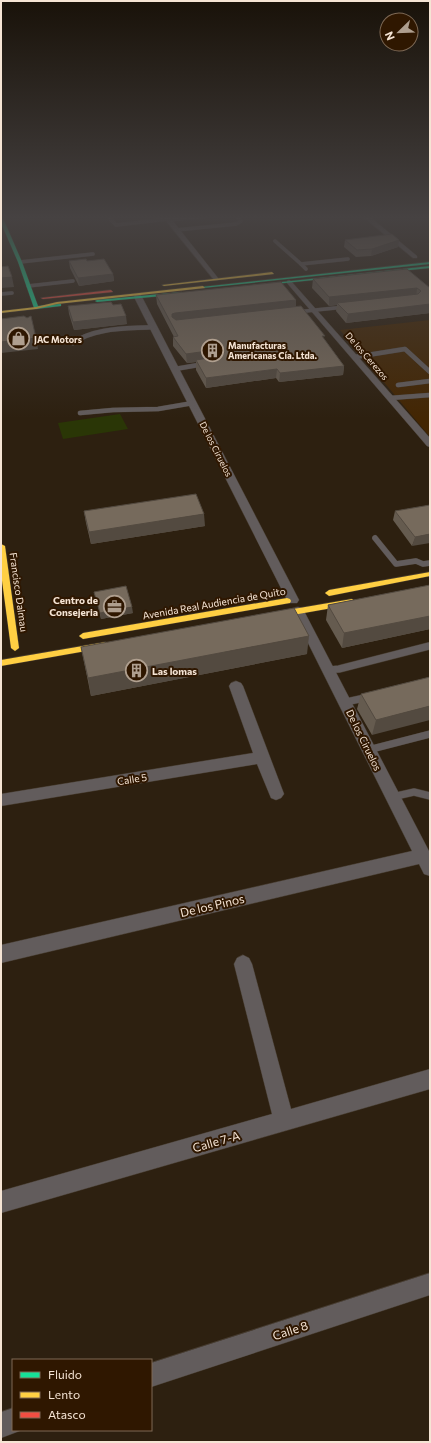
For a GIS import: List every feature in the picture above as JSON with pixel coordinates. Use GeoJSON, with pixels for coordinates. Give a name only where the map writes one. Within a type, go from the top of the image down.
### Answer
{"type":"FeatureCollection","features":[{"type":"Feature","properties":{"kind":"main road"},"geometry":{"type":"LineString","coordinates":[[1,312],[25,311],[35,304],[185,283]]}},
{"type":"Feature","properties":{"kind":"main road"},"geometry":{"type":"LineString","coordinates":[[35,304],[227,283]]}},
{"type":"Feature","properties":{"kind":"main road"},"geometry":{"type":"LineString","coordinates":[[1,303],[35,304],[138,297],[276,283]]}},
{"type":"Feature","properties":{"kind":"main road"},"geometry":{"type":"LineString","coordinates":[[28,286],[35,304]]}},
{"type":"Feature","properties":{"kind":"main road","name":"Francisco Dalmau"},"geometry":{"type":"LineString","coordinates":[[1,546],[15,648],[1,659]]}},
{"type":"Feature","properties":{"kind":"main road"},"geometry":{"type":"LineString","coordinates":[[317,596],[430,574]]}},
{"type":"Feature","properties":{"kind":"main road","name":"Avenida Real Audiencia de Quito"},"geometry":{"type":"LineString","coordinates":[[77,637],[298,603],[360,600]]}},
{"type":"Feature","properties":{"kind":"main road","name":"Avenida Real Audiencia de Quito"},"geometry":{"type":"LineString","coordinates":[[263,618],[298,603]]}},
{"type":"Feature","properties":{"kind":"main road"},"geometry":{"type":"LineString","coordinates":[[1,663],[117,643]]}},
{"type":"Feature","properties":{"kind":"street","name":"De los Cerezos"},"geometry":{"type":"LineString","coordinates":[[290,283],[430,444]]}},
{"type":"Feature","properties":{"kind":"street","name":"De los Ciruelos"},"geometry":{"type":"LineString","coordinates":[[138,297],[298,603],[328,670],[346,702],[391,797],[426,862]]}},
{"type":"Feature","properties":{"kind":"street"},"geometry":{"type":"LineString","coordinates":[[236,686],[276,794]]}},
{"type":"Feature","properties":{"kind":"street","name":"Calle 5"},"geometry":{"type":"LineString","coordinates":[[1,800],[262,757]]}},
{"type":"Feature","properties":{"kind":"street","name":"De los Pinos"},"geometry":{"type":"LineString","coordinates":[[1,954],[426,862]]}},
{"type":"Feature","properties":{"kind":"street"},"geometry":{"type":"LineString","coordinates":[[243,964],[284,1121]]}},
{"type":"Feature","properties":{"kind":"street","name":"Calle 7-A"},"geometry":{"type":"LineString","coordinates":[[1,1202],[430,1079]]}},
{"type":"Feature","properties":{"kind":"street","name":"Calle 8"},"geometry":{"type":"LineString","coordinates":[[152,1376],[430,1284]]}},
{"type":"Feature","properties":{"kind":"street"},"geometry":{"type":"LineString","coordinates":[[1,1425],[12,1421]]}},
{"type":"Feature","properties":{"kind":"lane"},"geometry":{"type":"LineString","coordinates":[[28,286],[52,283]]}},
{"type":"Feature","properties":{"kind":"lane"},"geometry":{"type":"LineString","coordinates":[[1,294],[12,293]]}},
{"type":"Feature","properties":{"kind":"lane"},"geometry":{"type":"LineString","coordinates":[[291,313],[353,306]]}},
{"type":"Feature","properties":{"kind":"lane"},"geometry":{"type":"LineString","coordinates":[[73,343],[78,338],[103,332],[153,327]]}},
{"type":"Feature","properties":{"kind":"lane"},"geometry":{"type":"LineString","coordinates":[[355,357],[405,349],[430,372]]}},
{"type":"Feature","properties":{"kind":"lane"},"geometry":{"type":"LineString","coordinates":[[175,369],[213,363]]}},
{"type":"Feature","properties":{"kind":"lane"},"geometry":{"type":"LineString","coordinates":[[398,385],[430,381]]}},
{"type":"Feature","properties":{"kind":"lane"},"geometry":{"type":"LineString","coordinates":[[390,398],[430,395]]}},
{"type":"Feature","properties":{"kind":"lane"},"geometry":{"type":"LineString","coordinates":[[80,413],[114,410],[158,409],[193,403]]}},
{"type":"Feature","properties":{"kind":"lane"},"geometry":{"type":"LineString","coordinates":[[375,538],[396,564],[416,561],[423,564],[430,563]]}},
{"type":"Feature","properties":{"kind":"lane"},"geometry":{"type":"LineString","coordinates":[[328,670],[339,669],[430,646]]}},
{"type":"Feature","properties":{"kind":"lane"},"geometry":{"type":"LineString","coordinates":[[346,702],[374,696]]}},
{"type":"Feature","properties":{"kind":"lane"},"geometry":{"type":"LineString","coordinates":[[368,750],[430,734]]}},
{"type":"Feature","properties":{"kind":"lane"},"geometry":{"type":"LineString","coordinates":[[391,797],[414,792],[430,796]]}},
{"type":"Feature","properties":{"kind":"shaded area"},"geometry":{"type":"Polygon","coordinates":[[[430,320],[430,437],[340,330],[430,320]]]}},
{"type":"Feature","properties":{"kind":"green space"},"geometry":{"type":"Polygon","coordinates":[[[120,414],[128,429],[63,439],[58,423],[120,414]]]}},
{"type":"Feature","properties":{"kind":"building"},"geometry":{"type":"Polygon","coordinates":[[[268,283],[282,283],[296,300],[175,313],[172,314],[172,317],[176,320],[301,306],[325,336],[322,336],[344,366],[280,373],[277,369],[206,378],[196,360],[221,356],[224,353],[222,348],[218,346],[215,350],[186,354],[173,337],[178,336],[156,295],[268,283]]]}},
{"type":"Feature","properties":{"kind":"building"},"geometry":{"type":"Polygon","coordinates":[[[317,283],[424,283],[430,288],[430,304],[348,314],[337,303],[418,294],[421,291],[417,288],[329,297],[317,283]]]}},
{"type":"Feature","properties":{"kind":"building"},"geometry":{"type":"Polygon","coordinates":[[[111,302],[113,305],[121,304],[126,316],[73,322],[68,306],[111,302]]]}},
{"type":"Feature","properties":{"kind":"building"},"geometry":{"type":"Polygon","coordinates":[[[24,316],[27,318],[31,316],[36,338],[1,342],[1,319],[24,316]]]}},
{"type":"Feature","properties":{"kind":"building"},"geometry":{"type":"Polygon","coordinates":[[[196,494],[204,514],[89,532],[84,511],[196,494]]]}},
{"type":"Feature","properties":{"kind":"building"},"geometry":{"type":"Polygon","coordinates":[[[430,505],[430,534],[415,537],[395,511],[430,505]]]}},
{"type":"Feature","properties":{"kind":"building"},"geometry":{"type":"Polygon","coordinates":[[[430,585],[430,616],[344,633],[328,605],[430,585]]]}},
{"type":"Feature","properties":{"kind":"building","name":"Centro de Consejeria"},"geometry":{"type":"Polygon","coordinates":[[[126,586],[132,607],[100,613],[94,592],[126,586]]]}},
{"type":"Feature","properties":{"kind":"building"},"geometry":{"type":"Polygon","coordinates":[[[294,608],[309,636],[88,678],[81,647],[294,608]]]}},
{"type":"Feature","properties":{"kind":"building"},"geometry":{"type":"Polygon","coordinates":[[[430,677],[430,706],[376,720],[361,694],[430,677]]]}},
{"type":"Feature","properties":{"kind":"traffic: fast"},"geometry":{"type":"LineString","coordinates":[[27,283],[36,308],[59,305]]}},
{"type":"Feature","properties":{"kind":"traffic: fast"},"geometry":{"type":"LineString","coordinates":[[203,287],[238,283]]}},
{"type":"Feature","properties":{"kind":"traffic: fast"},"geometry":{"type":"LineString","coordinates":[[256,285],[272,283]]}},
{"type":"Feature","properties":{"kind":"traffic: fast"},"geometry":{"type":"LineString","coordinates":[[97,301],[182,293]]}},
{"type":"Feature","properties":{"kind":"traffic: slow"},"geometry":{"type":"LineString","coordinates":[[164,285],[179,283]]}},
{"type":"Feature","properties":{"kind":"traffic: slow"},"geometry":{"type":"LineString","coordinates":[[1,312],[36,308],[57,303],[203,287]]}},
{"type":"Feature","properties":{"kind":"traffic: slow"},"geometry":{"type":"LineString","coordinates":[[1,546],[15,648]]}},
{"type":"Feature","properties":{"kind":"traffic: slow"},"geometry":{"type":"LineString","coordinates":[[329,593],[430,574]]}},
{"type":"Feature","properties":{"kind":"traffic: slow"},"geometry":{"type":"LineString","coordinates":[[83,636],[287,601]]}},
{"type":"Feature","properties":{"kind":"traffic: slow"},"geometry":{"type":"LineString","coordinates":[[270,616],[352,602]]}},
{"type":"Feature","properties":{"kind":"traffic: slow"},"geometry":{"type":"LineString","coordinates":[[1,663],[106,645]]}},
{"type":"Feature","properties":{"kind":"traffic: jam"},"geometry":{"type":"LineString","coordinates":[[43,298],[111,291]]}},
{"type":"Feature","properties":{"kind":"place","name":"JAC Motors"},"geometry":{"type":"Point","coordinates":[18,339]}},
{"type":"Feature","properties":{"kind":"place","name":"Manufacturas Americanas Cía. Ltda."},"geometry":{"type":"Point","coordinates":[212,350]}},
{"type":"Feature","properties":{"kind":"place","name":"Centro de Consejeria"},"geometry":{"type":"Point","coordinates":[114,606]}},
{"type":"Feature","properties":{"kind":"place","name":"Las lomas"},"geometry":{"type":"Point","coordinates":[137,671]}}]}
